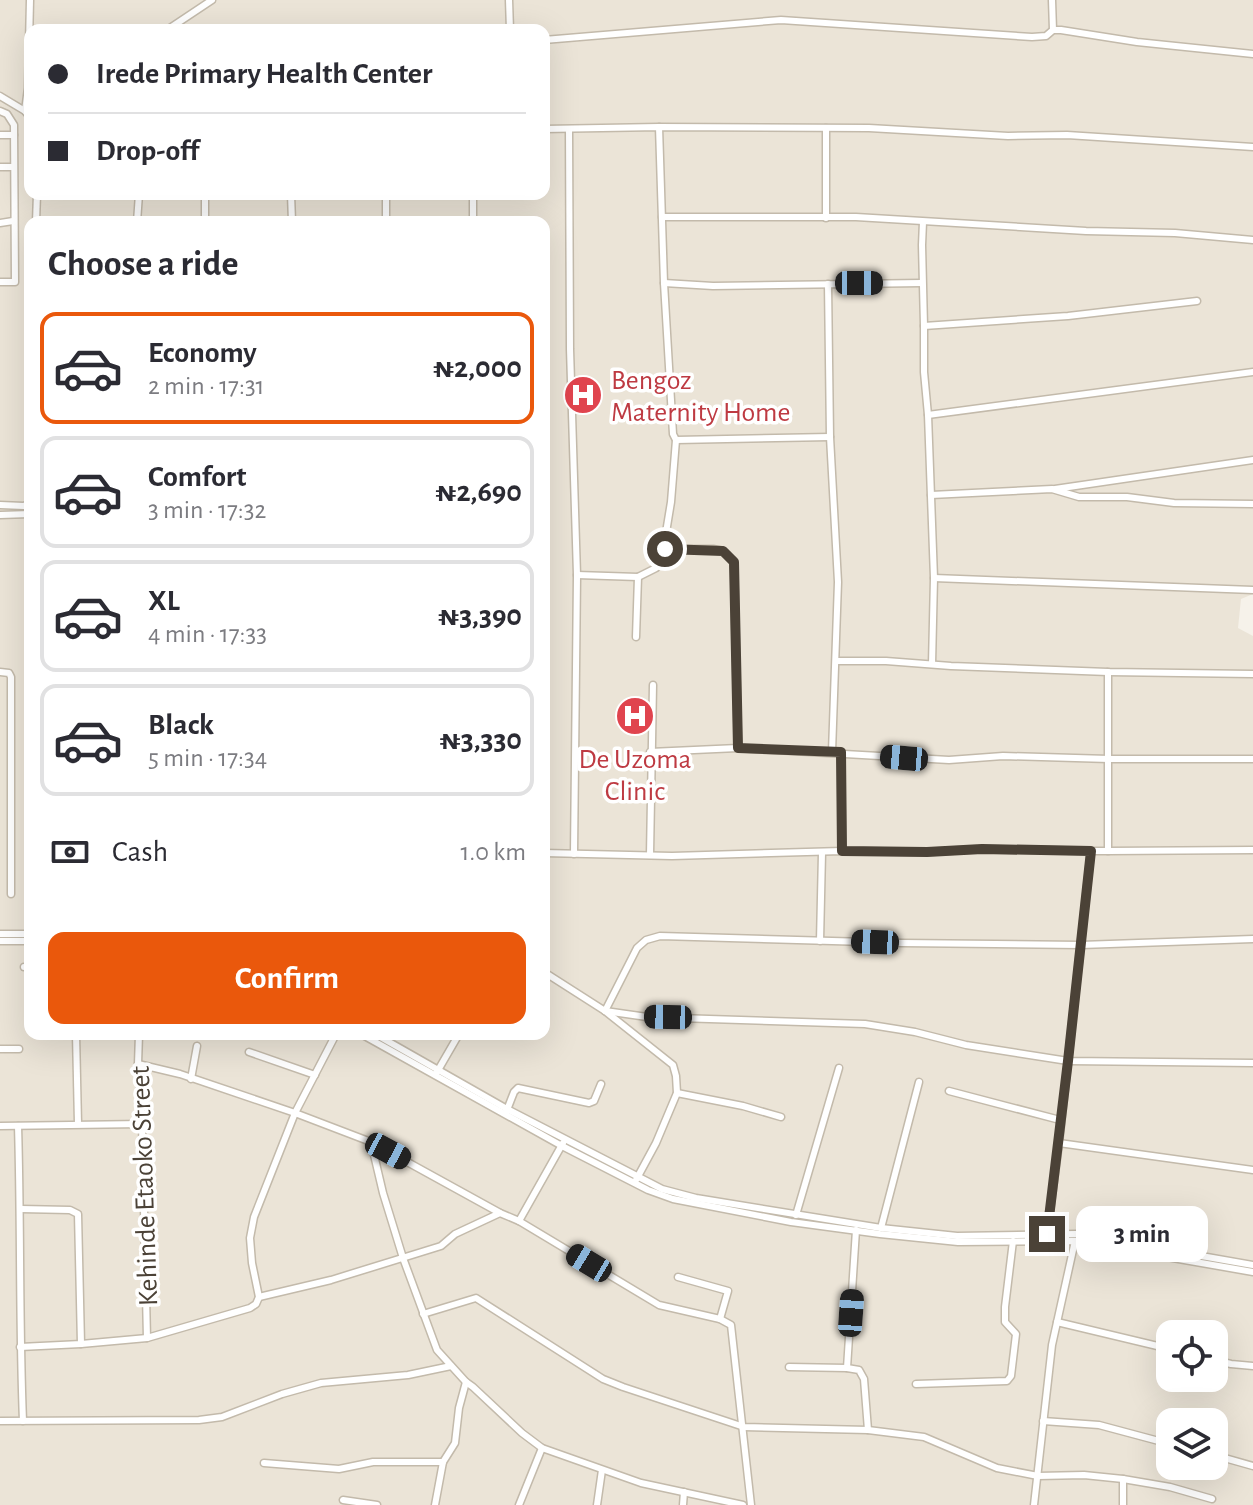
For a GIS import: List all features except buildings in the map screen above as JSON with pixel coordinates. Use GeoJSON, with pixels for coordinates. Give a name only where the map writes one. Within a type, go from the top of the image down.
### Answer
{"type":"FeatureCollection","features":[{"type":"Feature","properties":{"kind":"street"},"geometry":{"type":"LineString","coordinates":[[29,24],[30,0]]}},
{"type":"Feature","properties":{"kind":"street"},"geometry":{"type":"LineString","coordinates":[[176,24],[212,0]]}},
{"type":"Feature","properties":{"kind":"street"},"geometry":{"type":"LineString","coordinates":[[509,0],[510,24]]}},
{"type":"Feature","properties":{"kind":"street"},"geometry":{"type":"LineString","coordinates":[[1052,0],[1053,30]]}},
{"type":"Feature","properties":{"kind":"street"},"geometry":{"type":"LineString","coordinates":[[550,39],[781,20],[1032,37],[1046,36],[1053,30],[1253,54]]}},
{"type":"Feature","properties":{"kind":"street"},"geometry":{"type":"LineString","coordinates":[[0,96],[24,112]]}},
{"type":"Feature","properties":{"kind":"street"},"geometry":{"type":"LineString","coordinates":[[0,111],[7,114],[14,125],[15,282],[0,282]]}},
{"type":"Feature","properties":{"kind":"street"},"geometry":{"type":"LineString","coordinates":[[577,575],[638,577],[661,563],[665,549],[676,440],[672,421],[664,283],[659,127]]}},
{"type":"Feature","properties":{"kind":"street"},"geometry":{"type":"LineString","coordinates":[[826,128],[826,218]]}},
{"type":"Feature","properties":{"kind":"street"},"geometry":{"type":"LineString","coordinates":[[550,129],[826,128],[1008,136],[1067,135],[1253,147]]}},
{"type":"Feature","properties":{"kind":"street"},"geometry":{"type":"LineString","coordinates":[[569,130],[570,338],[577,575],[574,854]]}},
{"type":"Feature","properties":{"kind":"street"},"geometry":{"type":"LineString","coordinates":[[0,135],[14,135]]}},
{"type":"Feature","properties":{"kind":"street"},"geometry":{"type":"LineString","coordinates":[[0,167],[13,167]]}},
{"type":"Feature","properties":{"kind":"street"},"geometry":{"type":"LineString","coordinates":[[662,217],[856,217],[1086,231],[1175,233],[1253,240]]}},
{"type":"Feature","properties":{"kind":"street"},"geometry":{"type":"LineString","coordinates":[[0,223],[13,221]]}},
{"type":"Feature","properties":{"kind":"street"},"geometry":{"type":"LineString","coordinates":[[923,222],[924,372],[934,578],[932,664]]}},
{"type":"Feature","properties":{"kind":"street"},"geometry":{"type":"LineString","coordinates":[[664,283],[713,286],[922,283]]}},
{"type":"Feature","properties":{"kind":"street"},"geometry":{"type":"LineString","coordinates":[[828,284],[830,437],[838,582],[832,752]]}},
{"type":"Feature","properties":{"kind":"street"},"geometry":{"type":"LineString","coordinates":[[924,326],[1068,316],[1197,301]]}},
{"type":"Feature","properties":{"kind":"street"},"geometry":{"type":"LineString","coordinates":[[928,415],[1253,372]]}},
{"type":"Feature","properties":{"kind":"street"},"geometry":{"type":"LineString","coordinates":[[676,440],[830,437]]}},
{"type":"Feature","properties":{"kind":"street"},"geometry":{"type":"LineString","coordinates":[[931,495],[1052,489],[1253,460]]}},
{"type":"Feature","properties":{"kind":"street"},"geometry":{"type":"LineString","coordinates":[[1052,489],[1079,497],[1253,504]]}},
{"type":"Feature","properties":{"kind":"street"},"geometry":{"type":"LineString","coordinates":[[0,505],[24,506]]}},
{"type":"Feature","properties":{"kind":"street"},"geometry":{"type":"LineString","coordinates":[[0,515],[24,514]]}},
{"type":"Feature","properties":{"kind":"street"},"geometry":{"type":"LineString","coordinates":[[665,549],[723,551],[734,562],[738,748]]}},
{"type":"Feature","properties":{"kind":"street"},"geometry":{"type":"LineString","coordinates":[[636,637],[638,577]]}},
{"type":"Feature","properties":{"kind":"street"},"geometry":{"type":"LineString","coordinates":[[934,578],[1253,590]]}},
{"type":"Feature","properties":{"kind":"street"},"geometry":{"type":"LineString","coordinates":[[836,661],[1108,672],[1253,674]]}},
{"type":"Feature","properties":{"kind":"street"},"geometry":{"type":"LineString","coordinates":[[0,672],[9,673],[11,677],[11,891],[0,887]]}},
{"type":"Feature","properties":{"kind":"street"},"geometry":{"type":"LineString","coordinates":[[1108,672],[1108,851]]}},
{"type":"Feature","properties":{"kind":"street"},"geometry":{"type":"LineString","coordinates":[[650,855],[653,685]]}},
{"type":"Feature","properties":{"kind":"street"},"geometry":{"type":"LineString","coordinates":[[650,752],[738,748],[949,760],[1003,756],[1253,759]]}},
{"type":"Feature","properties":{"kind":"street"},"geometry":{"type":"LineString","coordinates":[[841,752],[842,851]]}},
{"type":"Feature","properties":{"kind":"street"},"geometry":{"type":"LineString","coordinates":[[0,788],[10,788]]}},
{"type":"Feature","properties":{"kind":"street"},"geometry":{"type":"LineString","coordinates":[[550,853],[1253,850]]}},
{"type":"Feature","properties":{"kind":"street"},"geometry":{"type":"LineString","coordinates":[[1047,1234],[1091,851]]}},
{"type":"Feature","properties":{"kind":"street"},"geometry":{"type":"LineString","coordinates":[[820,941],[822,853]]}},
{"type":"Feature","properties":{"kind":"street"},"geometry":{"type":"LineString","coordinates":[[0,934],[24,934]]}},
{"type":"Feature","properties":{"kind":"street"},"geometry":{"type":"LineString","coordinates":[[605,1011],[637,948],[646,940],[660,936],[1081,945],[1253,939]]}},
{"type":"Feature","properties":{"kind":"street"},"geometry":{"type":"LineString","coordinates":[[0,941],[24,941]]}},
{"type":"Feature","properties":{"kind":"street"},"geometry":{"type":"LineString","coordinates":[[550,976],[605,1011],[673,1065],[677,1093],[636,1180]]}},
{"type":"Feature","properties":{"kind":"street"},"geometry":{"type":"LineString","coordinates":[[605,1011],[647,1017],[865,1024],[966,1045],[1068,1061],[1253,1063]]}},
{"type":"Feature","properties":{"kind":"street"},"geometry":{"type":"LineString","coordinates":[[76,1040],[78,1124]]}},
{"type":"Feature","properties":{"kind":"street","name":"Kehinde Etaoko Street"},"geometry":{"type":"LineString","coordinates":[[139,1040],[147,1338]]}},
{"type":"Feature","properties":{"kind":"street"},"geometry":{"type":"LineString","coordinates":[[20,1347],[147,1338],[256,1304],[259,1297],[250,1238],[254,1217],[295,1113],[333,1040]]}},
{"type":"Feature","properties":{"kind":"street"},"geometry":{"type":"LineString","coordinates":[[373,1040],[660,1195],[696,1205],[791,1222],[958,1242],[1075,1241],[1253,1272]]}},
{"type":"Feature","properties":{"kind":"street"},"geometry":{"type":"LineString","coordinates":[[385,1040],[437,1073]]}},
{"type":"Feature","properties":{"kind":"street"},"geometry":{"type":"LineString","coordinates":[[437,1073],[456,1040]]}},
{"type":"Feature","properties":{"kind":"street"},"geometry":{"type":"LineString","coordinates":[[191,1079],[197,1046]]}},
{"type":"Feature","properties":{"kind":"street"},"geometry":{"type":"LineString","coordinates":[[0,1049],[19,1049]]}},
{"type":"Feature","properties":{"kind":"street"},"geometry":{"type":"LineString","coordinates":[[249,1052],[315,1075]]}},
{"type":"Feature","properties":{"kind":"street"},"geometry":{"type":"LineString","coordinates":[[138,1064],[295,1113],[371,1142],[519,1221],[659,1305],[720,1319],[731,1325],[751,1505]]}},
{"type":"Feature","properties":{"kind":"street"},"geometry":{"type":"LineString","coordinates":[[796,1215],[839,1068]]}},
{"type":"Feature","properties":{"kind":"street"},"geometry":{"type":"LineString","coordinates":[[881,1228],[919,1082]]}},
{"type":"Feature","properties":{"kind":"street"},"geometry":{"type":"LineString","coordinates":[[506,1112],[518,1088],[589,1103],[594,1101],[601,1084]]}},
{"type":"Feature","properties":{"kind":"street"},"geometry":{"type":"LineString","coordinates":[[949,1091],[1060,1120]]}},
{"type":"Feature","properties":{"kind":"street"},"geometry":{"type":"LineString","coordinates":[[677,1093],[781,1117]]}},
{"type":"Feature","properties":{"kind":"street"},"geometry":{"type":"LineString","coordinates":[[0,1126],[142,1124]]}},
{"type":"Feature","properties":{"kind":"street"},"geometry":{"type":"LineString","coordinates":[[18,1126],[23,1421]]}},
{"type":"Feature","properties":{"kind":"street"},"geometry":{"type":"LineString","coordinates":[[371,1142],[403,1258],[437,1350],[466,1382],[542,1448],[641,1483],[743,1505]]}},
{"type":"Feature","properties":{"kind":"street"},"geometry":{"type":"LineString","coordinates":[[519,1221],[564,1143]]}},
{"type":"Feature","properties":{"kind":"street"},"geometry":{"type":"LineString","coordinates":[[1059,1143],[1253,1170]]}},
{"type":"Feature","properties":{"kind":"street"},"geometry":{"type":"LineString","coordinates":[[636,1180],[696,1198],[881,1228],[957,1236],[1076,1234],[1253,1265]]}},
{"type":"Feature","properties":{"kind":"street"},"geometry":{"type":"LineString","coordinates":[[21,1209],[70,1210],[78,1214],[81,1344]]}},
{"type":"Feature","properties":{"kind":"street"},"geometry":{"type":"LineString","coordinates":[[259,1297],[331,1280],[441,1246],[455,1234],[500,1213]]}},
{"type":"Feature","properties":{"kind":"street"},"geometry":{"type":"LineString","coordinates":[[847,1368],[856,1230]]}},
{"type":"Feature","properties":{"kind":"street"},"geometry":{"type":"LineString","coordinates":[[916,1384],[1007,1381],[1011,1376],[1016,1334],[1005,1322],[1005,1307],[1013,1241]]}},
{"type":"Feature","properties":{"kind":"street"},"geometry":{"type":"LineString","coordinates":[[1034,1505],[1052,1345],[1075,1241]]}},
{"type":"Feature","properties":{"kind":"street"},"geometry":{"type":"LineString","coordinates":[[678,1277],[728,1291],[720,1319]]}},
{"type":"Feature","properties":{"kind":"street"},"geometry":{"type":"LineString","coordinates":[[423,1314],[476,1298],[613,1384],[744,1427],[868,1430],[924,1437],[997,1468],[1038,1476],[1084,1475],[1123,1479],[1170,1487],[1212,1499]]}},
{"type":"Feature","properties":{"kind":"street"},"geometry":{"type":"LineString","coordinates":[[1057,1322],[1156,1346]]}},
{"type":"Feature","properties":{"kind":"street"},"geometry":{"type":"LineString","coordinates":[[1228,1363],[1253,1366]]}},
{"type":"Feature","properties":{"kind":"street"},"geometry":{"type":"LineString","coordinates":[[0,1421],[199,1420],[222,1417],[321,1383],[408,1375],[451,1366]]}},
{"type":"Feature","properties":{"kind":"street"},"geometry":{"type":"LineString","coordinates":[[789,1367],[847,1368],[862,1372],[868,1430]]}},
{"type":"Feature","properties":{"kind":"street"},"geometry":{"type":"LineString","coordinates":[[435,1505],[443,1462],[455,1443],[466,1382]]}},
{"type":"Feature","properties":{"kind":"street"},"geometry":{"type":"LineString","coordinates":[[1043,1421],[1099,1425],[1156,1440]]}},
{"type":"Feature","properties":{"kind":"street"},"geometry":{"type":"LineString","coordinates":[[519,1505],[542,1448]]}},
{"type":"Feature","properties":{"kind":"street"},"geometry":{"type":"LineString","coordinates":[[1228,1459],[1253,1466]]}},
{"type":"Feature","properties":{"kind":"street"},"geometry":{"type":"LineString","coordinates":[[264,1463],[339,1469],[373,1462],[443,1462]]}},
{"type":"Feature","properties":{"kind":"street"},"geometry":{"type":"LineString","coordinates":[[597,1505],[602,1470]]}},
{"type":"Feature","properties":{"kind":"street"},"geometry":{"type":"LineString","coordinates":[[1123,1479],[1123,1505]]}},
{"type":"Feature","properties":{"kind":"street"},"geometry":{"type":"LineString","coordinates":[[683,1505],[684,1492]]}},
{"type":"Feature","properties":{"kind":"street"},"geometry":{"type":"LineString","coordinates":[[343,1500],[377,1505]]}},
{"type":"Feature","properties":{"kind":"shaded area"},"geometry":{"type":"Polygon","coordinates":[[[0,0],[1253,0],[1253,594],[1241,599],[1238,628],[1253,636],[1253,1505],[0,1505],[0,0]]]}},
{"type":"Feature","properties":{"kind":"place","name":"Bengoz Maternity Home"},"geometry":{"type":"Point","coordinates":[583,395]}},
{"type":"Feature","properties":{"kind":"place","name":"De Uzoma Clinic"},"geometry":{"type":"Point","coordinates":[635,716]}},
{"type":"Feature","properties":{"kind":"route"},"geometry":{"type":"LineString","coordinates":[[665,549],[713,549],[728,554],[734,562],[738,748],[841,752],[842,851],[1091,851],[1047,1234]]}}]}
